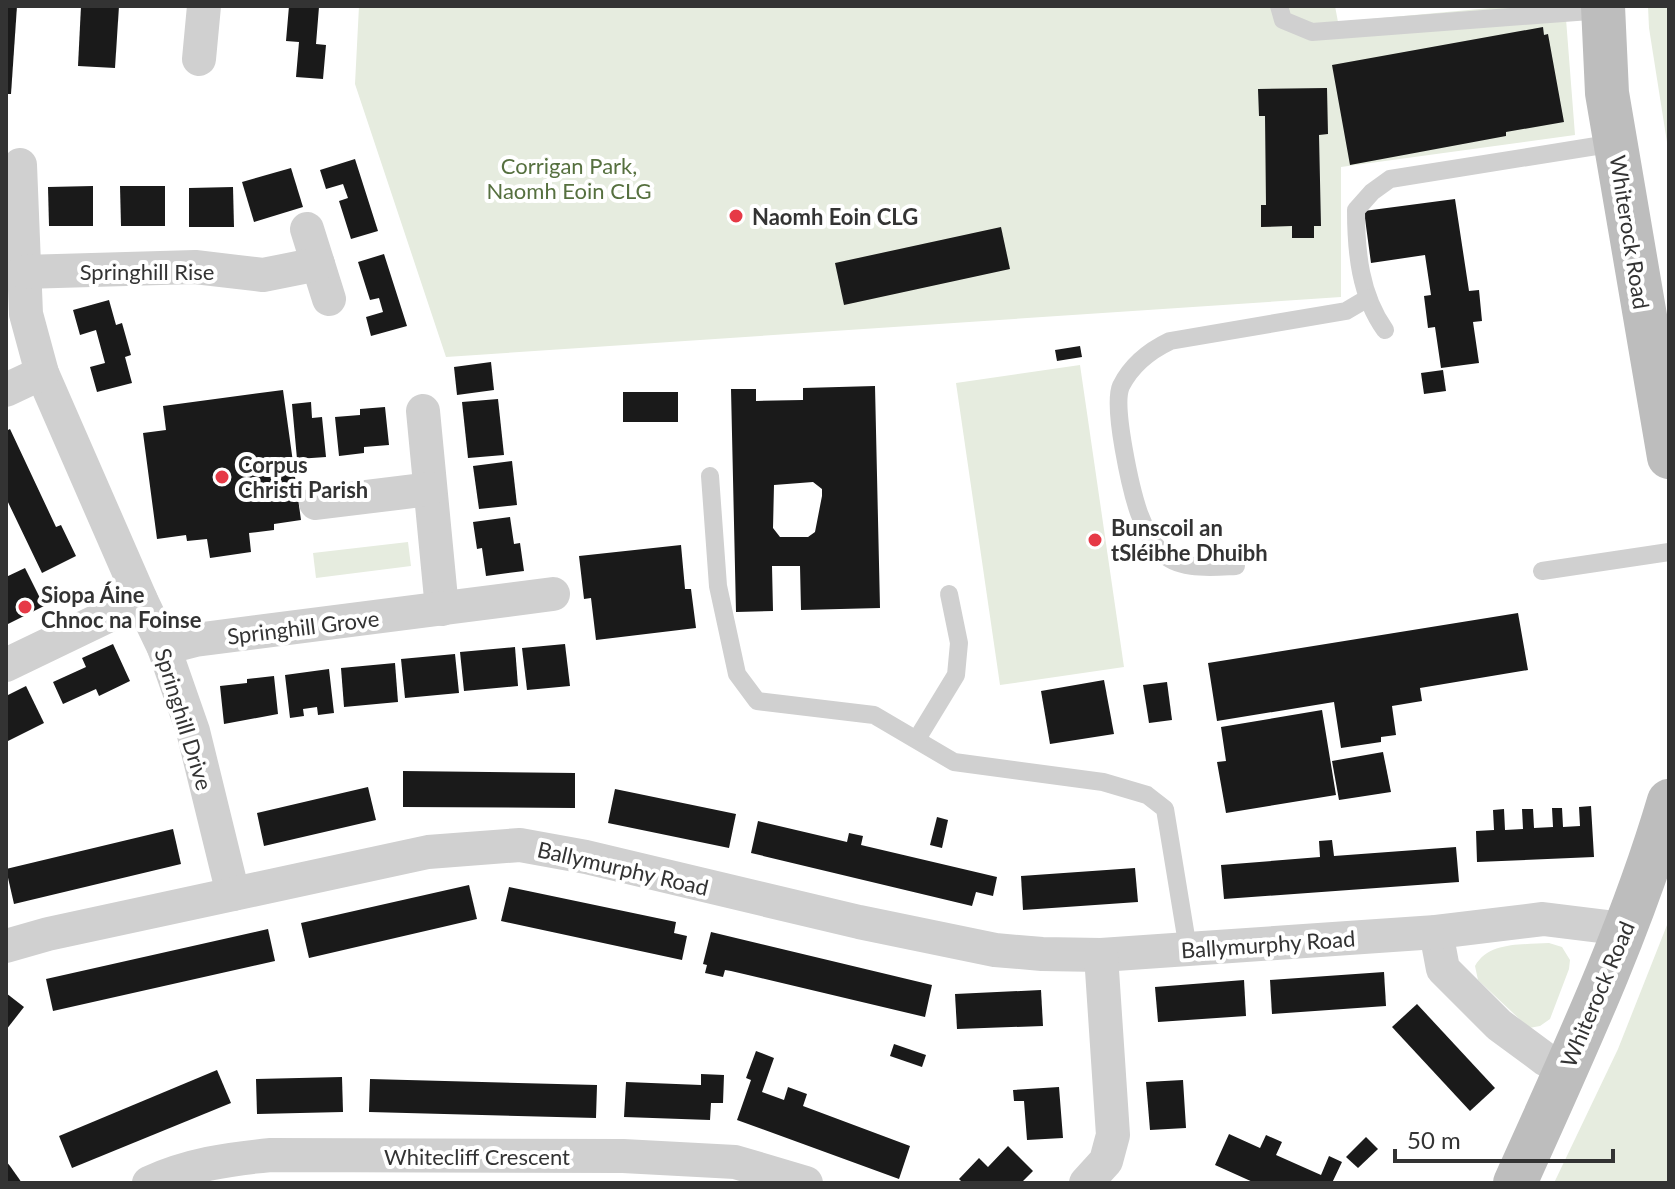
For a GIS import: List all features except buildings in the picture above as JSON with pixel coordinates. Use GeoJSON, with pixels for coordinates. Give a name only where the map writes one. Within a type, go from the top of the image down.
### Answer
{"type":"FeatureCollection","features":[{"type":"Feature","properties":{"kind":"street"},"geometry":{"type":"LineString","coordinates":[[199,59],[204,6]]}},
{"type":"Feature","properties":{"kind":"street","name":"Whiterock Road"},"geometry":{"type":"LineString","coordinates":[[1603,8],[1607,93],[1669,457]]}},
{"type":"Feature","properties":{"kind":"street","name":"Springhill Drive"},"geometry":{"type":"LineString","coordinates":[[15,177],[26,314],[42,373],[164,648],[193,731],[233,894]]}},
{"type":"Feature","properties":{"kind":"street"},"geometry":{"type":"LineString","coordinates":[[307,229],[329,299]]}},
{"type":"Feature","properties":{"kind":"street","name":"Springhill Rise"},"geometry":{"type":"LineString","coordinates":[[23,272],[195,267],[263,275],[318,264]]}},
{"type":"Feature","properties":{"kind":"street"},"geometry":{"type":"LineString","coordinates":[[6,390],[42,373]]}},
{"type":"Feature","properties":{"kind":"street"},"geometry":{"type":"LineString","coordinates":[[423,411],[442,609]]}},
{"type":"Feature","properties":{"kind":"street"},"geometry":{"type":"LineString","coordinates":[[316,503],[430,489]]}},
{"type":"Feature","properties":{"kind":"street","name":"Springhill Grove"},"geometry":{"type":"LineString","coordinates":[[164,648],[195,640],[553,594]]}},
{"type":"Feature","properties":{"kind":"street"},"geometry":{"type":"LineString","coordinates":[[6,665],[141,600]]}},
{"type":"Feature","properties":{"kind":"street","name":"Whiterock Road"},"geometry":{"type":"LineString","coordinates":[[1515,1183],[1599,996],[1653,853],[1669,801]]}},
{"type":"Feature","properties":{"kind":"street","name":"Ballymurphy Road"},"geometry":{"type":"LineString","coordinates":[[6,946],[48,934],[428,852],[520,845],[586,857],[770,902],[995,950],[1042,954],[1101,955],[1436,932],[1543,919],[1624,929]]}},
{"type":"Feature","properties":{"kind":"street"},"geometry":{"type":"LineString","coordinates":[[1436,932],[1443,969],[1499,1025],[1565,1070]]}},
{"type":"Feature","properties":{"kind":"street"},"geometry":{"type":"LineString","coordinates":[[1086,1183],[1106,1161],[1113,1135],[1101,955]]}},
{"type":"Feature","properties":{"kind":"street","name":"Whitecliff Crescent"},"geometry":{"type":"LineString","coordinates":[[149,1183],[167,1174],[222,1159],[303,1155],[623,1156],[735,1162],[806,1183]]}},
{"type":"Feature","properties":{"kind":"lane"},"geometry":{"type":"LineString","coordinates":[[1279,6],[1283,20],[1312,32],[1603,8]]}},
{"type":"Feature","properties":{"kind":"lane"},"geometry":{"type":"LineString","coordinates":[[1385,330],[1372,312],[1356,241],[1356,210],[1372,192],[1390,179],[1615,143]]}},
{"type":"Feature","properties":{"kind":"lane"},"geometry":{"type":"LineString","coordinates":[[1236,566],[1201,568],[1176,561],[1160,552],[1139,515],[1121,435],[1120,389],[1148,352],[1170,341],[1346,311],[1368,298]]}},
{"type":"Feature","properties":{"kind":"lane"},"geometry":{"type":"LineString","coordinates":[[710,476],[718,586],[737,674],[757,701],[874,715],[954,762],[1103,782],[1147,795],[1165,809],[1188,949]]}},
{"type":"Feature","properties":{"kind":"lane"},"geometry":{"type":"LineString","coordinates":[[1542,571],[1669,552]]}},
{"type":"Feature","properties":{"kind":"lane"},"geometry":{"type":"LineString","coordinates":[[917,739],[956,675],[959,643],[949,594]]}},
{"type":"Feature","properties":{"kind":"green space","name":"Corrigan Park, Naomh Eoin CLG"},"geometry":{"type":"Polygon","coordinates":[[[359,6],[1335,6],[1338,22],[1512,6],[1565,6],[1575,135],[1341,167],[1341,297],[446,357],[355,84],[359,6]]]}},
{"type":"Feature","properties":{"kind":"green space"},"geometry":{"type":"Polygon","coordinates":[[[1648,6],[1669,6],[1669,155],[1649,28],[1648,6]]]}},
{"type":"Feature","properties":{"kind":"green space"},"geometry":{"type":"Polygon","coordinates":[[[1080,365],[1124,667],[1000,685],[956,383],[1080,365]]]}},
{"type":"Feature","properties":{"kind":"green space"},"geometry":{"type":"Polygon","coordinates":[[[408,542],[411,566],[316,578],[313,553],[408,542]]]}},
{"type":"Feature","properties":{"kind":"green space"},"geometry":{"type":"Polygon","coordinates":[[[1669,920],[1669,1183],[1554,1183],[1618,1049],[1669,920]]]}},
{"type":"Feature","properties":{"kind":"green space"},"geometry":{"type":"Polygon","coordinates":[[[1549,943],[1562,947],[1570,960],[1569,969],[1550,1019],[1540,1026],[1529,1028],[1478,980],[1475,966],[1481,958],[1498,948],[1549,943]]]}},
{"type":"Feature","properties":{"kind":"place","name":"Naomh Eoin CLG"},"geometry":{"type":"Point","coordinates":[736,216]}},
{"type":"Feature","properties":{"kind":"place","name":"Corpus Christi Parish"},"geometry":{"type":"Point","coordinates":[222,477]}},
{"type":"Feature","properties":{"kind":"place","name":"Bunscoil an tSléibhe Dhuibh"},"geometry":{"type":"Point","coordinates":[1095,540]}},
{"type":"Feature","properties":{"kind":"place","name":"Siopa Áine Chnoc na Foinse"},"geometry":{"type":"Point","coordinates":[25,607]}}]}
